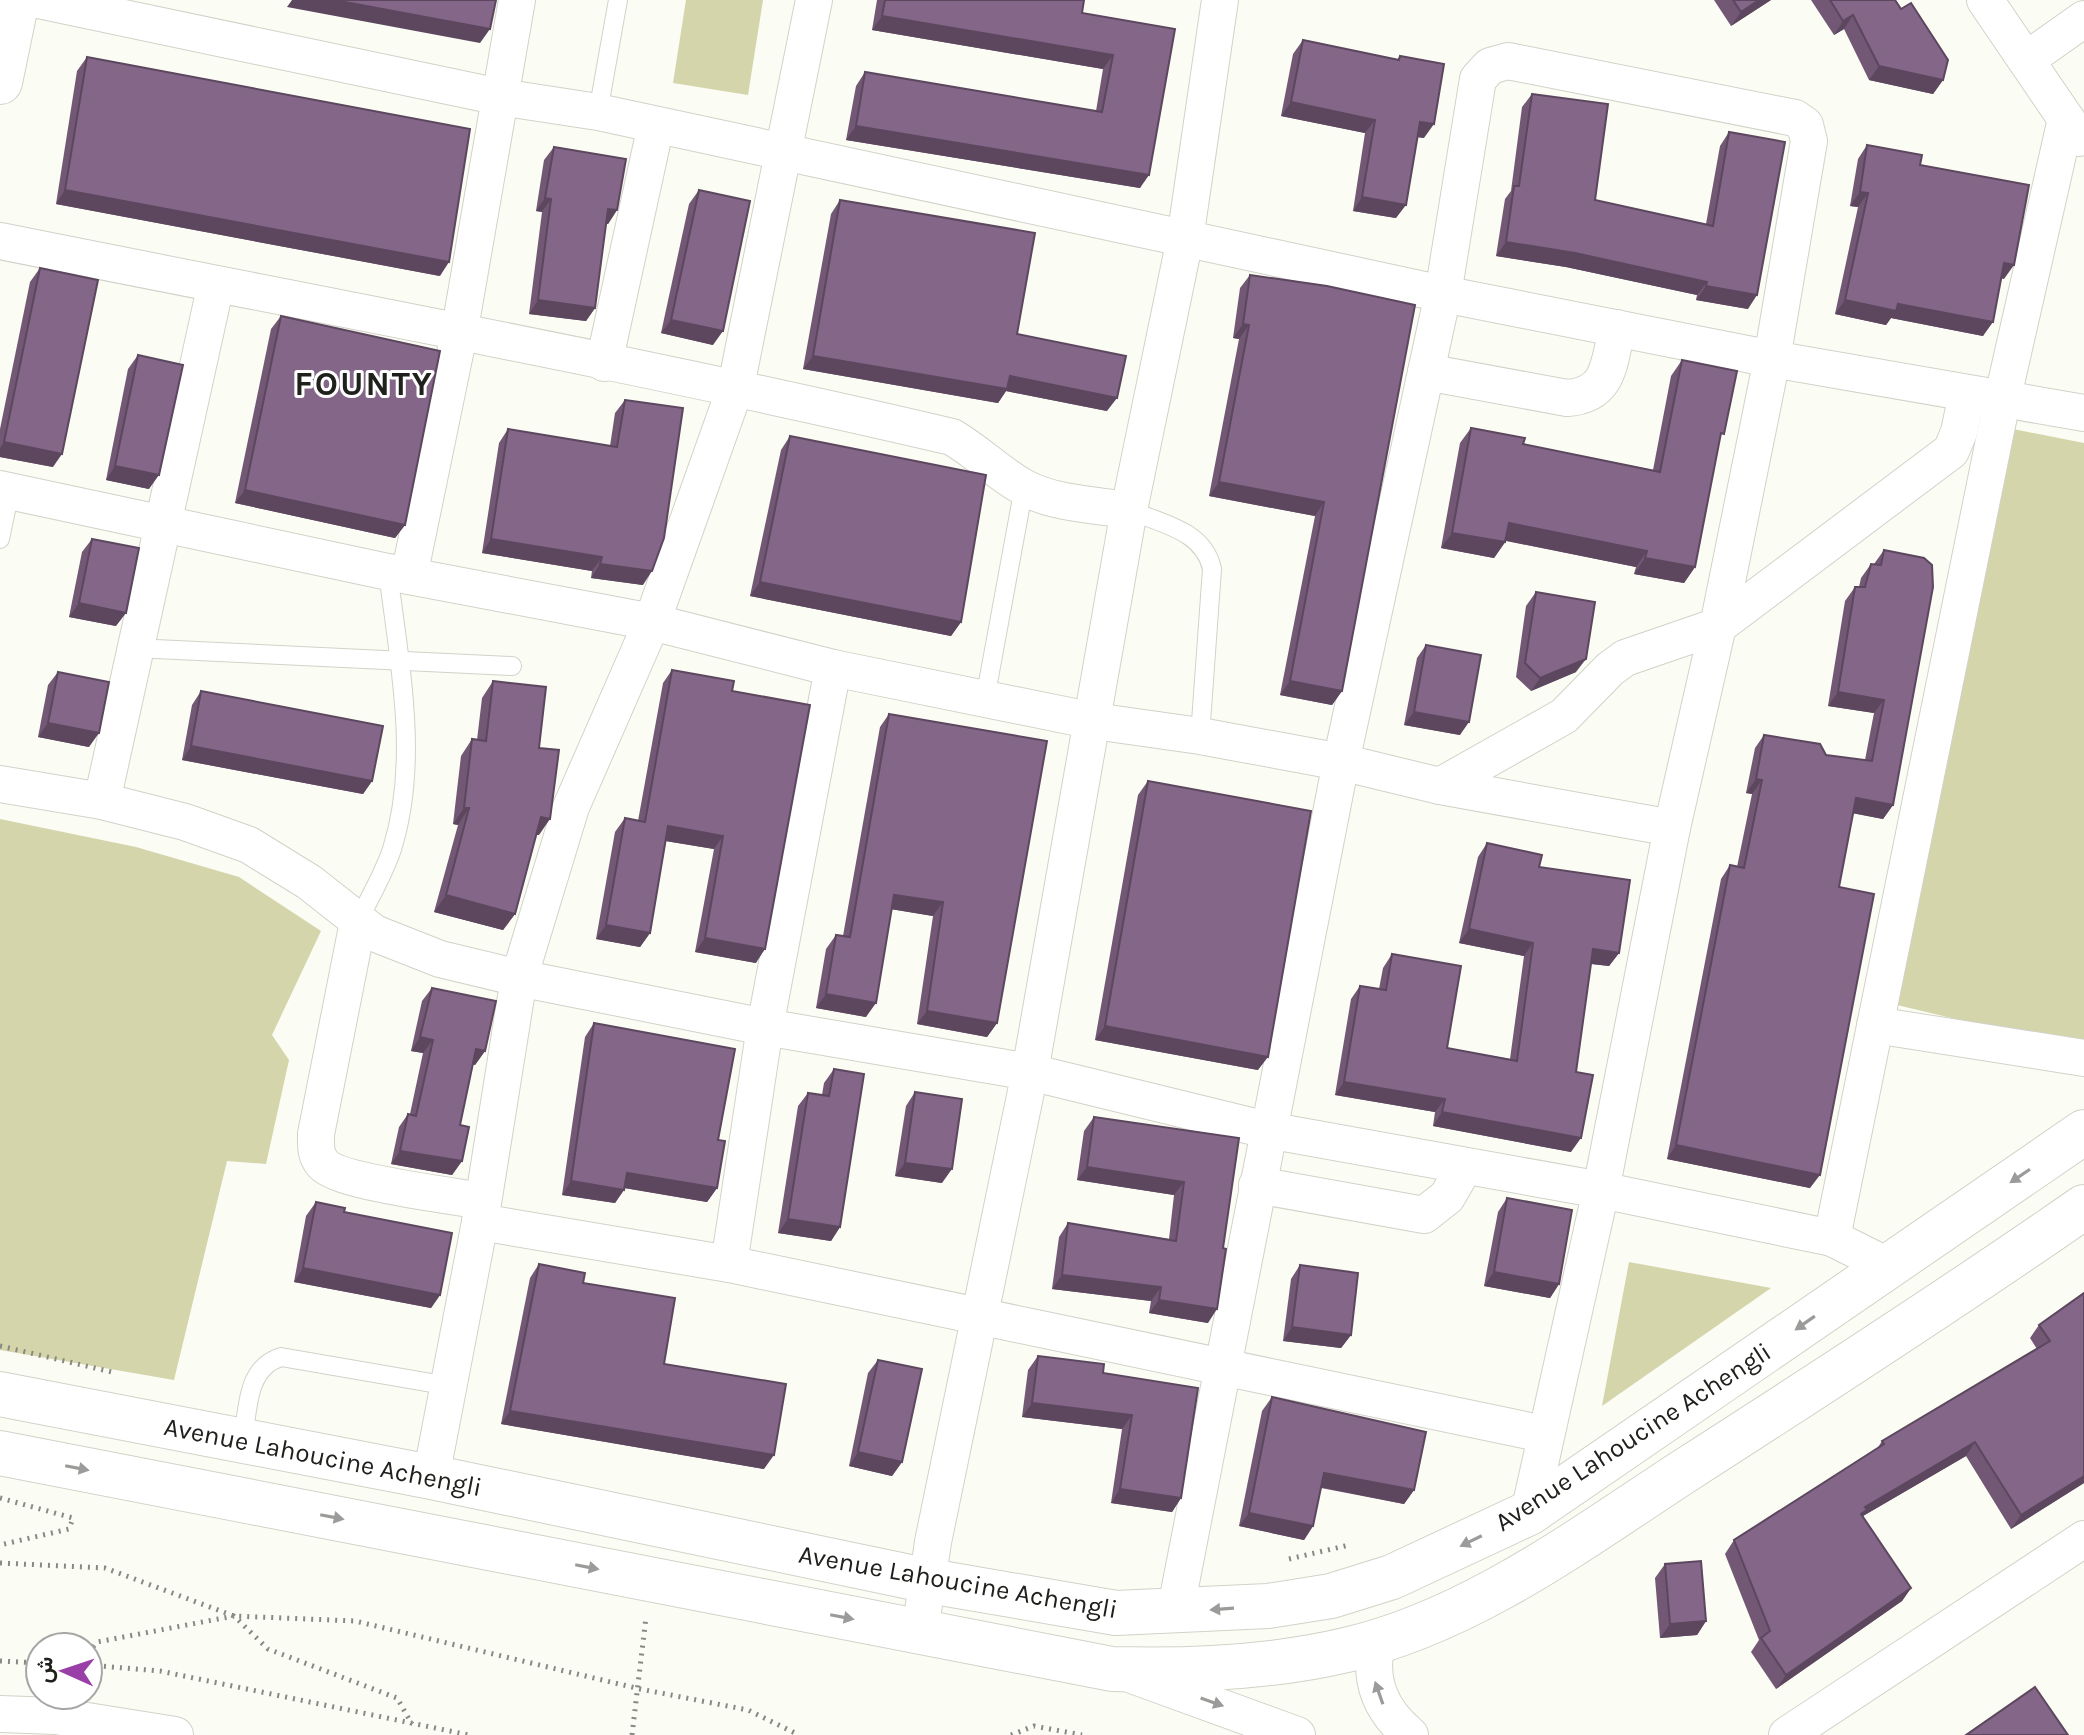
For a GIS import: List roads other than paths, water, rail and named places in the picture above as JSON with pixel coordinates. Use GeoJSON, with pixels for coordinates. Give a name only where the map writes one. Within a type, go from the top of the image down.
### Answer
{"type":"FeatureCollection","features":[{"type":"Feature","properties":{"kind":"street"},"geometry":{"type":"LineString","coordinates":[[0,82],[17,0]]}},
{"type":"Feature","properties":{"kind":"street"},"geometry":{"type":"LineString","coordinates":[[38,0],[500,97],[598,112],[1443,294],[1772,359],[2084,413]]}},
{"type":"Feature","properties":{"kind":"street"},"geometry":{"type":"LineString","coordinates":[[399,574],[459,334],[517,0]]}},
{"type":"Feature","properties":{"kind":"street"},"geometry":{"type":"LineString","coordinates":[[431,1477],[482,1211],[519,978],[571,807],[652,622],[736,386],[814,0]]}},
{"type":"Feature","properties":{"kind":"street"},"geometry":{"type":"LineString","coordinates":[[920,1632],[933,1542],[1030,1072],[1129,510],[1185,239],[1220,0]]}},
{"type":"Feature","properties":{"kind":"street"},"geometry":{"type":"LineString","coordinates":[[1832,1238],[1875,1025],[1985,397],[2075,133],[1985,0]]}},
{"type":"Feature","properties":{"kind":"street"},"geometry":{"type":"LineString","coordinates":[[2026,60],[2084,19]]}},
{"type":"Feature","properties":{"kind":"street"},"geometry":{"type":"LineString","coordinates":[[1175,1613],[1341,762],[1443,294],[1478,79],[1490,66],[1508,61],[1795,118],[1805,125],[1809,141],[1772,359],[1718,626],[1672,828],[1601,1190],[1544,1434],[1529,1513]]}},
{"type":"Feature","properties":{"kind":"street"},"geometry":{"type":"LineString","coordinates":[[604,363],[656,125]]}},
{"type":"Feature","properties":{"kind":"street"},"geometry":{"type":"LineString","coordinates":[[0,241],[604,363],[736,386],[952,437],[983,454],[1024,487],[1050,498],[1129,510]]}},
{"type":"Feature","properties":{"kind":"street"},"geometry":{"type":"LineString","coordinates":[[102,801],[216,284]]}},
{"type":"Feature","properties":{"kind":"street"},"geometry":{"type":"LineString","coordinates":[[1426,372],[1567,398],[1585,397],[1603,382],[1617,328]]}},
{"type":"Feature","properties":{"kind":"street"},"geometry":{"type":"LineString","coordinates":[[1440,786],[1554,723],[1625,658],[1718,626],[1951,451],[1959,432],[1985,397]]}},
{"type":"Feature","properties":{"kind":"street"},"geometry":{"type":"LineString","coordinates":[[5,490],[399,574],[652,622],[833,668],[985,699],[1094,721],[1200,736],[1341,762],[1440,786],[1672,828]]}},
{"type":"Feature","properties":{"kind":"street"},"geometry":{"type":"LineString","coordinates":[[729,1264],[765,1027],[833,668]]}},
{"type":"Feature","properties":{"kind":"street"},"geometry":{"type":"LineString","coordinates":[[0,784],[102,801],[185,822],[249,845],[309,882],[374,933],[440,959],[519,978],[765,1027],[1030,1072],[1267,1130],[1601,1190],[1832,1238],[1888,1266]]}},
{"type":"Feature","properties":{"kind":"street"},"geometry":{"type":"LineString","coordinates":[[358,922],[316,1134],[316,1154],[325,1167],[366,1181],[482,1211],[1544,1434]]}},
{"type":"Feature","properties":{"kind":"street"},"geometry":{"type":"LineString","coordinates":[[1875,1025],[2084,1058]]}},
{"type":"Feature","properties":{"kind":"street","name":"Avenue Lahoucine Achengli"},"geometry":{"type":"LineString","coordinates":[[0,1394],[431,1477],[929,1581],[1116,1613],[1175,1613],[1268,1606],[1331,1596],[1405,1571],[1529,1513],[2084,1132]]}},
{"type":"Feature","properties":{"kind":"street"},"geometry":{"type":"LineString","coordinates":[[1257,1185],[1424,1215],[1447,1197],[1465,1166]]}},
{"type":"Feature","properties":{"kind":"street","name":"Avenue Lahoucine Achengli"},"geometry":{"type":"LineString","coordinates":[[0,1453],[1112,1669],[1170,1671],[1271,1662],[1346,1650],[1464,1608],[1592,1530],[1950,1301],[2084,1207]]}},
{"type":"Feature","properties":{"kind":"street"},"geometry":{"type":"LineString","coordinates":[[1787,1735],[2084,1539]]}},
{"type":"Feature","properties":{"kind":"street"},"geometry":{"type":"LineString","coordinates":[[1377,1641],[1373,1667],[1378,1693],[1385,1710],[1410,1735]]}},
{"type":"Feature","properties":{"kind":"street"},"geometry":{"type":"LineString","coordinates":[[1112,1669],[1297,1735]]}},
{"type":"Feature","properties":{"kind":"street"},"geometry":{"type":"LineString","coordinates":[[0,1714],[56,1716],[175,1735]]}},
{"type":"Feature","properties":{"kind":"lane"},"geometry":{"type":"LineString","coordinates":[[598,112],[618,0]]}},
{"type":"Feature","properties":{"kind":"lane"},"geometry":{"type":"LineString","coordinates":[[985,699],[1024,487]]}},
{"type":"Feature","properties":{"kind":"lane"},"geometry":{"type":"LineString","coordinates":[[0,539],[5,490]]}},
{"type":"Feature","properties":{"kind":"lane"},"geometry":{"type":"LineString","coordinates":[[1129,510],[1191,536],[1208,552],[1212,569],[1200,736]]}},
{"type":"Feature","properties":{"kind":"lane"},"geometry":{"type":"LineString","coordinates":[[358,922],[392,850],[400,811],[405,733],[399,663],[399,574]]}},
{"type":"Feature","properties":{"kind":"lane"},"geometry":{"type":"LineString","coordinates":[[134,648],[512,666]]}},
{"type":"Feature","properties":{"kind":"lane"},"geometry":{"type":"LineString","coordinates":[[242,1441],[254,1378],[270,1361],[281,1357],[449,1386]]}},
{"type":"Feature","properties":{"kind":"district","name":"FOUNTY"},"geometry":{"type":"Point","coordinates":[364,384]}}]}
